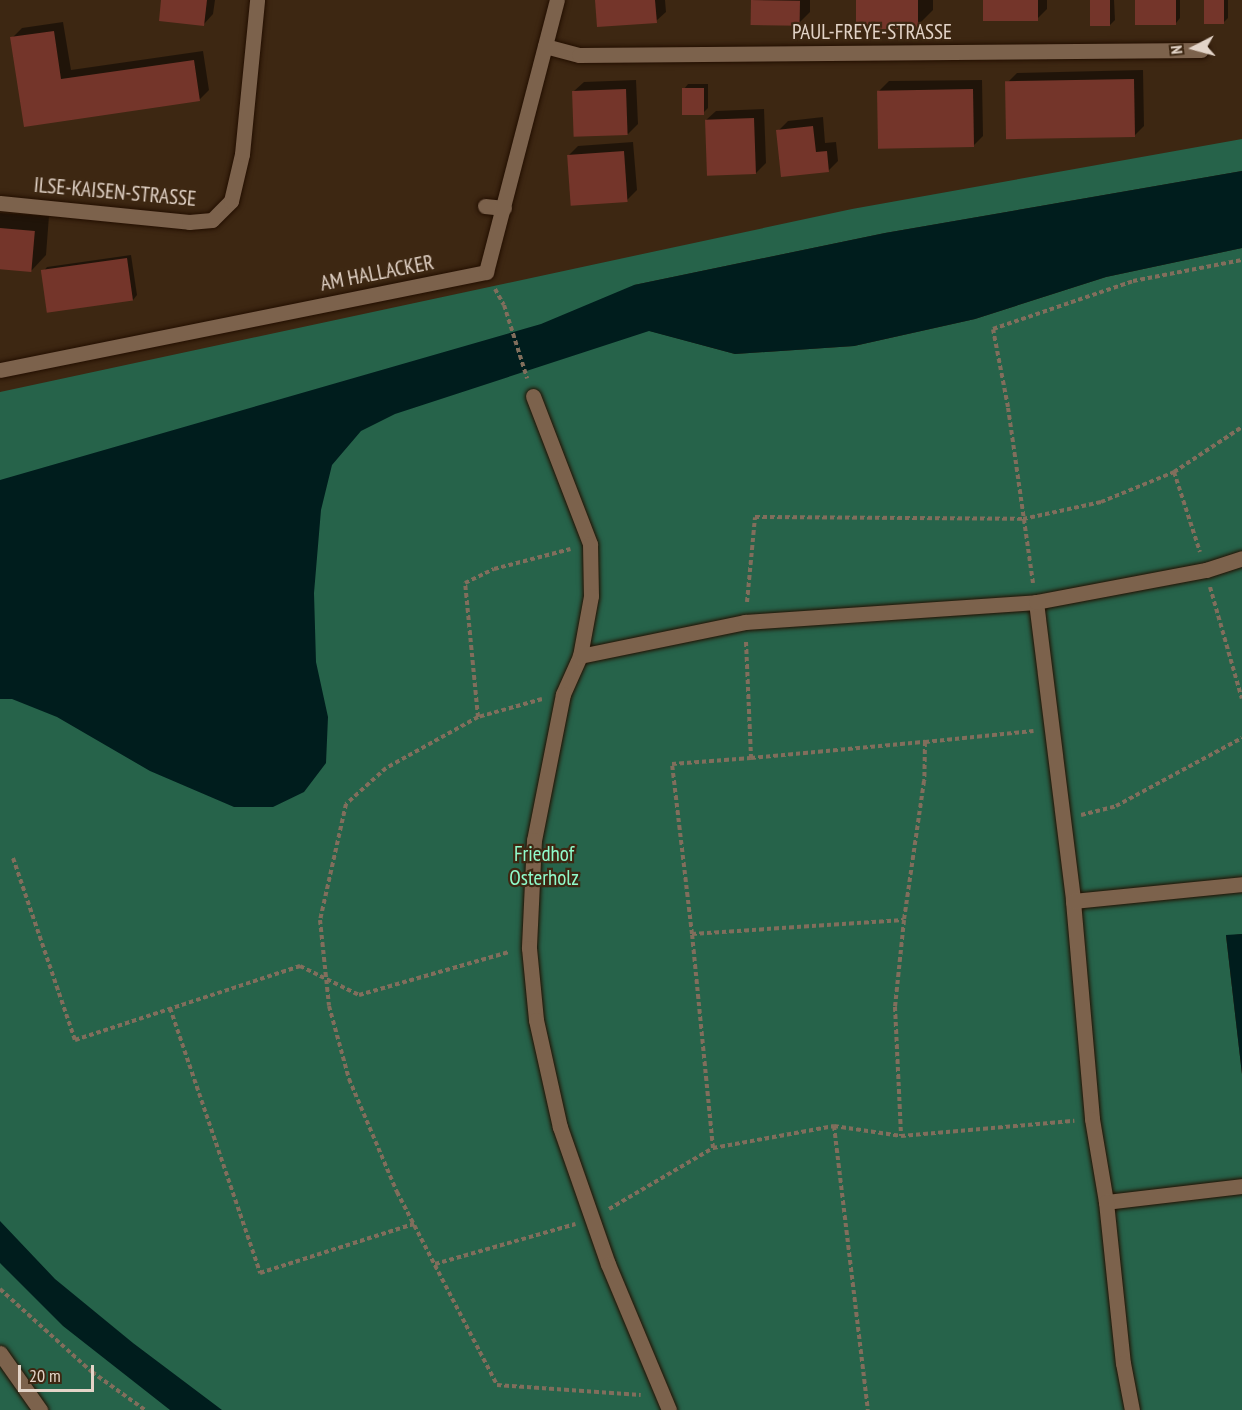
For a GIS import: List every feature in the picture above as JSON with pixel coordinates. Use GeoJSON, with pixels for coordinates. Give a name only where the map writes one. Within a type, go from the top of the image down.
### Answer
{"type":"FeatureCollection","features":[{"type":"Feature","properties":{"kind":"street","name":"ILSE-KAISEN-STRASSE"},"geometry":{"type":"LineString","coordinates":[[0,203],[189,222],[212,220],[231,201],[242,154],[257,0]]}},
{"type":"Feature","properties":{"kind":"street"},"geometry":{"type":"LineString","coordinates":[[486,272],[557,0]]}},
{"type":"Feature","properties":{"kind":"street","name":"PAUL-FREYE-STRASSE"},"geometry":{"type":"LineString","coordinates":[[545,46],[579,55],[1201,50]]}},
{"type":"Feature","properties":{"kind":"street"},"geometry":{"type":"LineString","coordinates":[[485,206],[504,208]]}},
{"type":"Feature","properties":{"kind":"street","name":"AM HALLACKER"},"geometry":{"type":"LineString","coordinates":[[0,370],[486,272]]}},
{"type":"Feature","properties":{"kind":"street"},"geometry":{"type":"LineString","coordinates":[[533,396],[590,544],[591,596],[580,656],[563,694],[534,840],[529,948],[536,1020],[560,1127],[592,1220],[666,1403]]}},
{"type":"Feature","properties":{"kind":"street"},"geometry":{"type":"LineString","coordinates":[[580,656],[745,622],[1036,602],[1206,570],[1242,558]]}},
{"type":"Feature","properties":{"kind":"street"},"geometry":{"type":"LineString","coordinates":[[1036,602],[1073,901],[1092,1119],[1106,1202],[1123,1363],[1132,1410]]}},
{"type":"Feature","properties":{"kind":"street"},"geometry":{"type":"LineString","coordinates":[[1073,901],[1242,884]]}},
{"type":"Feature","properties":{"kind":"street"},"geometry":{"type":"LineString","coordinates":[[1106,1202],[1242,1186]]}},
{"type":"Feature","properties":{"kind":"street"},"geometry":{"type":"LineString","coordinates":[[0,1353],[40,1410]]}},
{"type":"Feature","properties":{"kind":"path"},"geometry":{"type":"LineString","coordinates":[[1036,602],[1008,406],[993,329],[1133,282],[1242,260]]}},
{"type":"Feature","properties":{"kind":"path"},"geometry":{"type":"LineString","coordinates":[[486,272],[504,305],[509,328],[533,396]]}},
{"type":"Feature","properties":{"kind":"path"},"geometry":{"type":"LineString","coordinates":[[751,758],[745,622],[755,517],[1023,519],[1101,502],[1174,472],[1242,427]]}},
{"type":"Feature","properties":{"kind":"path"},"geometry":{"type":"LineString","coordinates":[[478,717],[465,583],[494,569],[590,544]]}},
{"type":"Feature","properties":{"kind":"path"},"geometry":{"type":"LineString","coordinates":[[563,694],[478,717],[386,768],[346,804],[320,921],[329,1006],[349,1079],[397,1192],[496,1385],[666,1403]]}},
{"type":"Feature","properties":{"kind":"path"},"geometry":{"type":"LineString","coordinates":[[713,1148],[692,934],[672,764],[1052,729]]}},
{"type":"Feature","properties":{"kind":"path"},"geometry":{"type":"LineString","coordinates":[[1064,819],[1116,806],[1242,738]]}},
{"type":"Feature","properties":{"kind":"path"},"geometry":{"type":"LineString","coordinates":[[901,1136],[895,1007],[904,920],[924,781],[925,742]]}},
{"type":"Feature","properties":{"kind":"path"},"geometry":{"type":"LineString","coordinates":[[13,858],[75,1040],[300,966],[359,995],[459,964],[529,948]]}},
{"type":"Feature","properties":{"kind":"path"},"geometry":{"type":"LineString","coordinates":[[692,934],[904,920]]}},
{"type":"Feature","properties":{"kind":"path"},"geometry":{"type":"LineString","coordinates":[[170,1008],[260,1273],[414,1224]]}},
{"type":"Feature","properties":{"kind":"path"},"geometry":{"type":"LineString","coordinates":[[435,1264],[592,1220],[713,1148],[834,1126],[901,1136],[1092,1119]]}},
{"type":"Feature","properties":{"kind":"path"},"geometry":{"type":"LineString","coordinates":[[834,1126],[867,1410]]}},
{"type":"Feature","properties":{"kind":"path"},"geometry":{"type":"LineString","coordinates":[[0,1289],[92,1371],[145,1410]]}},
{"type":"Feature","properties":{"kind":"green space","name":"Friedhof Osterholz"},"geometry":{"type":"Polygon","coordinates":[[[1242,139],[1242,171],[885,233],[634,285],[650,331],[735,354],[854,346],[975,319],[1106,277],[1242,248],[1242,934],[1226,936],[1242,1074],[1242,1410],[0,1410],[0,392],[852,209],[1242,139]]]}},
{"type":"Feature","properties":{"kind":"water"},"geometry":{"type":"Polygon","coordinates":[[[1242,171],[1242,248],[1106,277],[975,319],[854,346],[735,354],[649,331],[395,414],[361,431],[332,465],[321,510],[314,593],[316,662],[328,717],[326,763],[304,792],[273,807],[234,807],[150,771],[57,717],[12,699],[0,699],[0,480],[541,324],[634,285],[885,233],[1242,171]]]}},
{"type":"Feature","properties":{"kind":"water"},"geometry":{"type":"Polygon","coordinates":[[[1242,934],[1242,1074],[1226,935],[1242,934]]]}},
{"type":"Feature","properties":{"kind":"water"},"geometry":{"type":"Polygon","coordinates":[[[0,1221],[55,1279],[133,1343],[222,1410],[170,1410],[63,1326],[0,1263],[0,1221]]]}},
{"type":"Feature","properties":{"kind":"building"},"geometry":{"type":"Polygon","coordinates":[[[161,0],[207,0],[204,26],[159,21],[161,0]]]}},
{"type":"Feature","properties":{"kind":"building"},"geometry":{"type":"Polygon","coordinates":[[[595,0],[655,0],[657,23],[597,27],[595,0]]]}},
{"type":"Feature","properties":{"kind":"building"},"geometry":{"type":"Polygon","coordinates":[[[751,0],[800,1],[800,26],[751,25],[751,0]]]}},
{"type":"Feature","properties":{"kind":"building"},"geometry":{"type":"Polygon","coordinates":[[[856,0],[918,0],[918,29],[856,29],[856,0]]]}},
{"type":"Feature","properties":{"kind":"building"},"geometry":{"type":"Polygon","coordinates":[[[983,0],[1038,0],[1038,21],[983,21],[983,0]]]}},
{"type":"Feature","properties":{"kind":"building"},"geometry":{"type":"Polygon","coordinates":[[[1090,0],[1110,0],[1110,26],[1090,26],[1090,0]]]}},
{"type":"Feature","properties":{"kind":"building"},"geometry":{"type":"Polygon","coordinates":[[[1135,0],[1176,0],[1176,25],[1135,25],[1135,0]]]}},
{"type":"Feature","properties":{"kind":"building"},"geometry":{"type":"Polygon","coordinates":[[[1204,0],[1224,0],[1224,24],[1204,24],[1204,0]]]}},
{"type":"Feature","properties":{"kind":"building"},"geometry":{"type":"Polygon","coordinates":[[[54,31],[61,79],[194,60],[200,101],[24,127],[10,37],[54,31]]]}},
{"type":"Feature","properties":{"kind":"building"},"geometry":{"type":"Polygon","coordinates":[[[1134,79],[1135,137],[1006,139],[1005,81],[1134,79]]]}},
{"type":"Feature","properties":{"kind":"building"},"geometry":{"type":"Polygon","coordinates":[[[682,88],[704,88],[704,115],[682,115],[682,88]]]}},
{"type":"Feature","properties":{"kind":"building"},"geometry":{"type":"Polygon","coordinates":[[[626,89],[628,135],[574,137],[572,91],[626,89]]]}},
{"type":"Feature","properties":{"kind":"building"},"geometry":{"type":"Polygon","coordinates":[[[973,89],[974,147],[878,149],[877,91],[973,89]]]}},
{"type":"Feature","properties":{"kind":"building"},"geometry":{"type":"Polygon","coordinates":[[[754,118],[756,174],[707,176],[705,120],[754,118]]]}},
{"type":"Feature","properties":{"kind":"building"},"geometry":{"type":"Polygon","coordinates":[[[813,126],[816,152],[827,151],[829,172],[781,177],[776,130],[813,126]]]}},
{"type":"Feature","properties":{"kind":"building"},"geometry":{"type":"Polygon","coordinates":[[[624,151],[628,202],[571,206],[567,155],[624,151]]]}},
{"type":"Feature","properties":{"kind":"building"},"geometry":{"type":"Polygon","coordinates":[[[0,228],[35,231],[31,272],[0,269],[0,228]]]}},
{"type":"Feature","properties":{"kind":"building"},"geometry":{"type":"Polygon","coordinates":[[[127,258],[133,301],[47,313],[41,270],[127,258]]]}}]}
